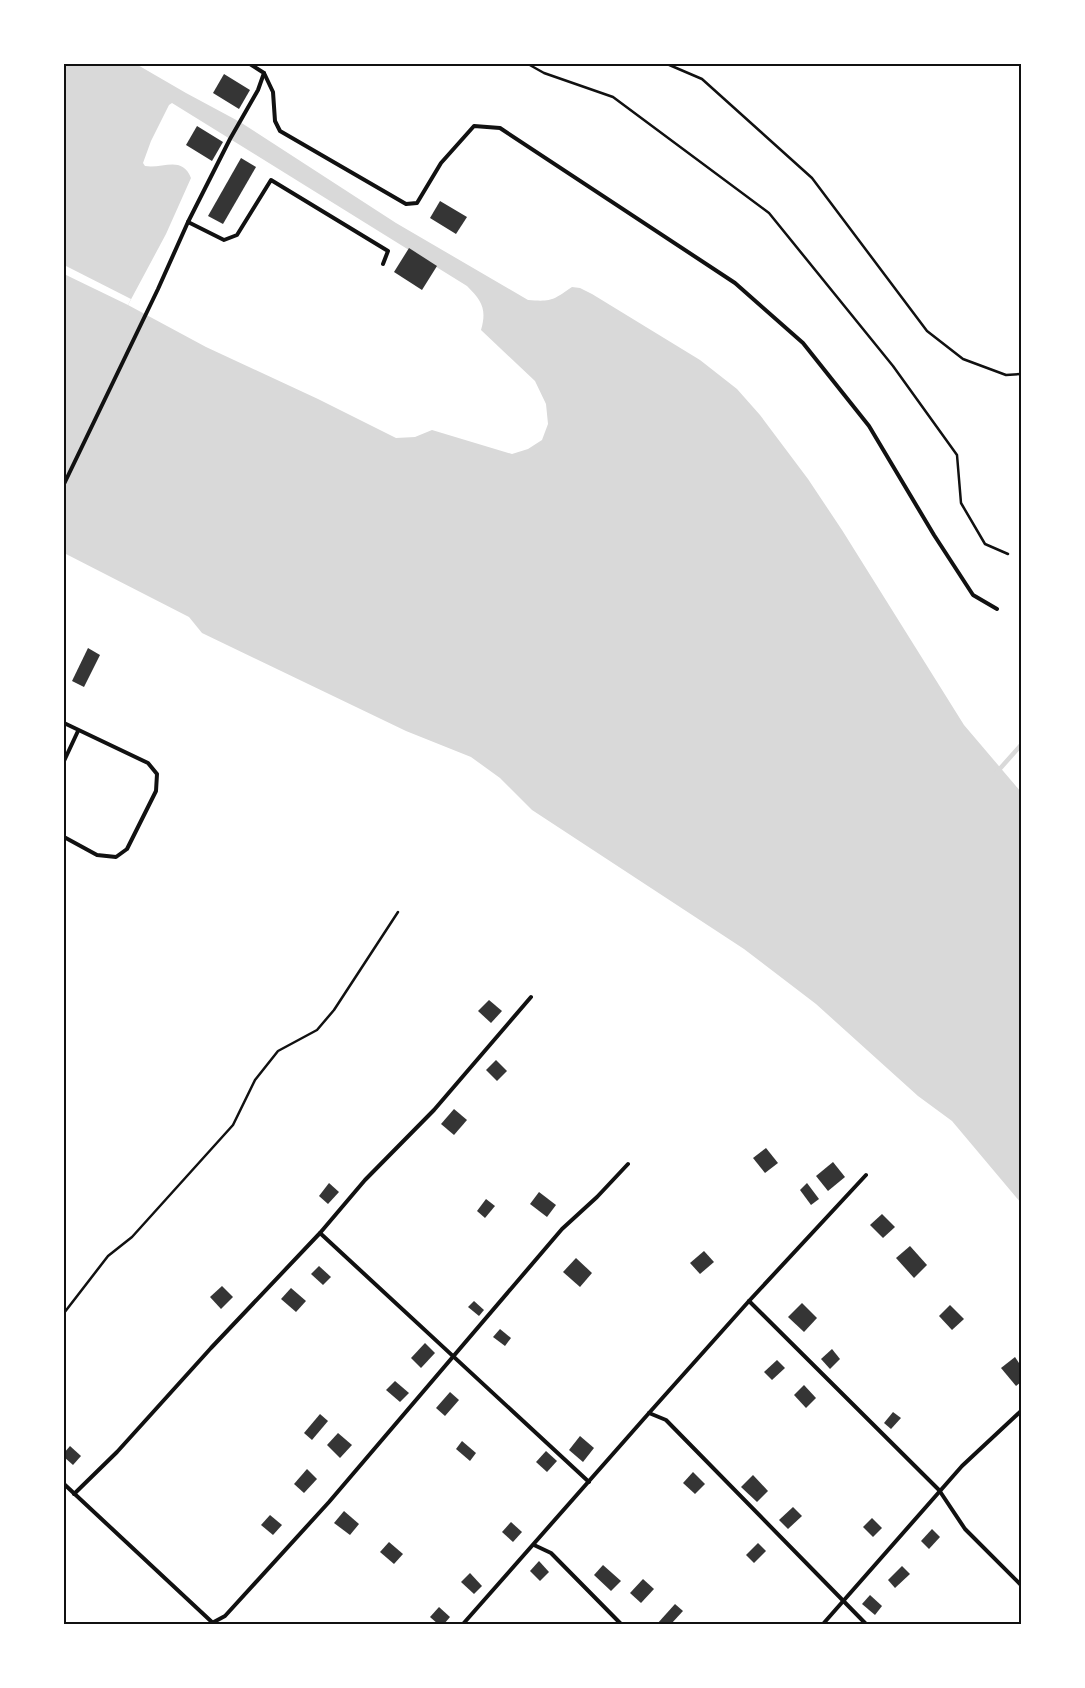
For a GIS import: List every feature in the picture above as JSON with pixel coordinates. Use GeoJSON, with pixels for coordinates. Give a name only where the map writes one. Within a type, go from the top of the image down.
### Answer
{"type":"FeatureCollection","features":[{"type":"Feature","properties":{"kind":"lane"},"geometry":{"type":"LineString","coordinates":[[250,64],[264,73],[273,92],[275,121],[280,131],[406,204],[417,203],[441,163],[474,126],[500,128],[735,283],[803,343],[870,426],[934,535],[973,595],[997,609]]}},
{"type":"Feature","properties":{"kind":"lane"},"geometry":{"type":"LineString","coordinates":[[64,484],[188,222],[230,139],[258,90],[264,73]]}},
{"type":"Feature","properties":{"kind":"lane"},"geometry":{"type":"LineString","coordinates":[[188,222],[224,240],[237,236],[271,180],[388,251],[383,264]]}},
{"type":"Feature","properties":{"kind":"lane"},"geometry":{"type":"LineString","coordinates":[[64,723],[148,763],[157,774],[156,790],[127,849],[116,857],[97,855],[64,837]]}},
{"type":"Feature","properties":{"kind":"lane"},"geometry":{"type":"LineString","coordinates":[[64,761],[78,731]]}},
{"type":"Feature","properties":{"kind":"lane"},"geometry":{"type":"LineString","coordinates":[[74,1494],[116,1452],[366,1180],[434,1110],[531,998]]}},
{"type":"Feature","properties":{"kind":"lane"},"geometry":{"type":"LineString","coordinates":[[64,1484],[213,1624],[225,1616],[328,1502],[562,1229],[628,1164]]}},
{"type":"Feature","properties":{"kind":"lane"},"geometry":{"type":"LineString","coordinates":[[463,1624],[749,1301],[866,1175]]}},
{"type":"Feature","properties":{"kind":"lane"},"geometry":{"type":"LineString","coordinates":[[320,1232],[589,1482]]}},
{"type":"Feature","properties":{"kind":"lane"},"geometry":{"type":"LineString","coordinates":[[749,1301],[939,1490],[965,1529],[1021,1585]]}},
{"type":"Feature","properties":{"kind":"lane"},"geometry":{"type":"LineString","coordinates":[[823,1624],[939,1490],[1021,1411]]}},
{"type":"Feature","properties":{"kind":"lane"},"geometry":{"type":"LineString","coordinates":[[649,1413],[666,1420],[866,1624]]}},
{"type":"Feature","properties":{"kind":"lane"},"geometry":{"type":"LineString","coordinates":[[534,1545],[551,1553],[621,1624]]}},
{"type":"Feature","properties":{"kind":"path"},"geometry":{"type":"LineString","coordinates":[[528,64],[544,73],[613,97],[769,213],[893,366],[957,455],[961,503],[985,544],[1008,554]]}},
{"type":"Feature","properties":{"kind":"path"},"geometry":{"type":"LineString","coordinates":[[668,64],[702,79],[812,178],[866,253],[927,331],[964,359],[1006,375],[1021,374]]}},
{"type":"Feature","properties":{"kind":"path"},"geometry":{"type":"LineString","coordinates":[[64,1313],[108,1256],[132,1237],[233,1125],[255,1080],[278,1051],[317,1030],[334,1010],[398,912]]}},
{"type":"Feature","properties":{"kind":"shaded area"},"geometry":{"type":"Polygon","coordinates":[[[64,64],[136,64],[240,122],[396,223],[528,300],[547,300],[572,287],[580,288],[700,360],[737,389],[760,415],[808,479],[964,725],[1021,792],[1021,1203],[952,1121],[918,1096],[816,1004],[744,949],[532,810],[500,778],[471,757],[406,731],[202,633],[189,617],[64,553],[64,64]],[[172,103],[169,105],[151,141],[143,163],[145,166],[177,165],[183,167],[191,178],[166,234],[128,305],[206,347],[396,438],[415,437],[432,430],[512,454],[528,449],[542,440],[548,424],[546,404],[535,381],[481,330],[483,323],[482,306],[467,286],[172,103]]]}},
{"type":"Feature","properties":{"kind":"pier"},"geometry":{"type":"Polygon","coordinates":[[[64,265],[131,299],[128,305],[64,274],[64,265]]]}},
{"type":"Feature","properties":{"kind":"building"},"geometry":{"type":"Polygon","coordinates":[[[224,74],[250,90],[239,109],[213,93],[224,74]]]}},
{"type":"Feature","properties":{"kind":"building"},"geometry":{"type":"Polygon","coordinates":[[[197,126],[223,142],[212,161],[186,145],[197,126]]]}},
{"type":"Feature","properties":{"kind":"building"},"geometry":{"type":"Polygon","coordinates":[[[241,158],[256,167],[223,224],[208,216],[241,158]]]}},
{"type":"Feature","properties":{"kind":"building"},"geometry":{"type":"Polygon","coordinates":[[[440,201],[467,217],[456,234],[430,218],[440,201]]]}},
{"type":"Feature","properties":{"kind":"building"},"geometry":{"type":"Polygon","coordinates":[[[409,248],[437,266],[422,290],[394,272],[409,248]]]}},
{"type":"Feature","properties":{"kind":"building"},"geometry":{"type":"Polygon","coordinates":[[[88,648],[100,655],[84,687],[72,681],[88,648]]]}},
{"type":"Feature","properties":{"kind":"building"},"geometry":{"type":"Polygon","coordinates":[[[489,1000],[502,1011],[491,1023],[478,1011],[489,1000]]]}},
{"type":"Feature","properties":{"kind":"building"},"geometry":{"type":"Polygon","coordinates":[[[496,1060],[507,1071],[497,1081],[486,1070],[496,1060]]]}},
{"type":"Feature","properties":{"kind":"building"},"geometry":{"type":"Polygon","coordinates":[[[454,1109],[467,1120],[454,1135],[441,1124],[454,1109]]]}},
{"type":"Feature","properties":{"kind":"building"},"geometry":{"type":"Polygon","coordinates":[[[766,1148],[778,1163],[765,1173],[753,1158],[766,1148]]]}},
{"type":"Feature","properties":{"kind":"building"},"geometry":{"type":"Polygon","coordinates":[[[833,1162],[845,1177],[828,1191],[816,1176],[833,1162]]]}},
{"type":"Feature","properties":{"kind":"building"},"geometry":{"type":"Polygon","coordinates":[[[329,1183],[339,1192],[328,1204],[319,1196],[329,1183]]]}},
{"type":"Feature","properties":{"kind":"building"},"geometry":{"type":"Polygon","coordinates":[[[807,1183],[819,1199],[811,1205],[800,1190],[807,1183]]]}},
{"type":"Feature","properties":{"kind":"building"},"geometry":{"type":"Polygon","coordinates":[[[539,1192],[556,1205],[547,1217],[530,1204],[539,1192]]]}},
{"type":"Feature","properties":{"kind":"building"},"geometry":{"type":"Polygon","coordinates":[[[486,1199],[495,1206],[485,1218],[477,1211],[486,1199]]]}},
{"type":"Feature","properties":{"kind":"building"},"geometry":{"type":"Polygon","coordinates":[[[882,1214],[895,1227],[883,1238],[870,1225],[882,1214]]]}},
{"type":"Feature","properties":{"kind":"building"},"geometry":{"type":"Polygon","coordinates":[[[910,1246],[927,1265],[914,1278],[896,1258],[910,1246]]]}},
{"type":"Feature","properties":{"kind":"building"},"geometry":{"type":"Polygon","coordinates":[[[704,1251],[714,1262],[700,1274],[690,1263],[704,1251]]]}},
{"type":"Feature","properties":{"kind":"building"},"geometry":{"type":"Polygon","coordinates":[[[576,1258],[592,1273],[580,1287],[563,1272],[576,1258]]]}},
{"type":"Feature","properties":{"kind":"building"},"geometry":{"type":"Polygon","coordinates":[[[319,1266],[331,1277],[323,1285],[311,1274],[319,1266]]]}},
{"type":"Feature","properties":{"kind":"building"},"geometry":{"type":"Polygon","coordinates":[[[222,1286],[233,1297],[221,1309],[210,1297],[222,1286]]]}},
{"type":"Feature","properties":{"kind":"building"},"geometry":{"type":"Polygon","coordinates":[[[291,1288],[306,1301],[296,1312],[281,1299],[291,1288]]]}},
{"type":"Feature","properties":{"kind":"building"},"geometry":{"type":"Polygon","coordinates":[[[474,1301],[484,1310],[479,1316],[468,1307],[474,1301]]]}},
{"type":"Feature","properties":{"kind":"building"},"geometry":{"type":"Polygon","coordinates":[[[802,1303],[817,1318],[804,1332],[788,1317],[802,1303]]]}},
{"type":"Feature","properties":{"kind":"building"},"geometry":{"type":"Polygon","coordinates":[[[950,1305],[964,1319],[952,1330],[939,1316],[950,1305]]]}},
{"type":"Feature","properties":{"kind":"building"},"geometry":{"type":"Polygon","coordinates":[[[500,1329],[511,1338],[505,1346],[493,1337],[500,1329]]]}},
{"type":"Feature","properties":{"kind":"building"},"geometry":{"type":"Polygon","coordinates":[[[425,1343],[435,1353],[421,1368],[411,1358],[425,1343]]]}},
{"type":"Feature","properties":{"kind":"building"},"geometry":{"type":"Polygon","coordinates":[[[832,1349],[840,1359],[830,1369],[821,1359],[832,1349]]]}},
{"type":"Feature","properties":{"kind":"building"},"geometry":{"type":"Polygon","coordinates":[[[1015,1357],[1021,1366],[1021,1382],[1016,1386],[1001,1368],[1015,1357]]]}},
{"type":"Feature","properties":{"kind":"building"},"geometry":{"type":"Polygon","coordinates":[[[777,1360],[785,1368],[772,1380],[764,1372],[777,1360]]]}},
{"type":"Feature","properties":{"kind":"building"},"geometry":{"type":"Polygon","coordinates":[[[395,1381],[409,1393],[400,1402],[386,1390],[395,1381]]]}},
{"type":"Feature","properties":{"kind":"building"},"geometry":{"type":"Polygon","coordinates":[[[804,1385],[816,1398],[806,1408],[794,1395],[804,1385]]]}},
{"type":"Feature","properties":{"kind":"building"},"geometry":{"type":"Polygon","coordinates":[[[450,1392],[459,1400],[445,1416],[436,1408],[450,1392]]]}},
{"type":"Feature","properties":{"kind":"building"},"geometry":{"type":"Polygon","coordinates":[[[893,1412],[901,1418],[891,1429],[884,1423],[893,1412]]]}},
{"type":"Feature","properties":{"kind":"building"},"geometry":{"type":"Polygon","coordinates":[[[320,1414],[328,1421],[312,1440],[304,1433],[320,1414]]]}},
{"type":"Feature","properties":{"kind":"building"},"geometry":{"type":"Polygon","coordinates":[[[338,1433],[352,1445],[340,1458],[327,1445],[338,1433]]]}},
{"type":"Feature","properties":{"kind":"building"},"geometry":{"type":"Polygon","coordinates":[[[580,1436],[594,1448],[583,1462],[569,1450],[580,1436]]]}},
{"type":"Feature","properties":{"kind":"building"},"geometry":{"type":"Polygon","coordinates":[[[462,1441],[476,1453],[470,1461],[456,1449],[462,1441]]]}},
{"type":"Feature","properties":{"kind":"building"},"geometry":{"type":"Polygon","coordinates":[[[70,1446],[81,1456],[73,1465],[64,1457],[64,1453],[70,1446]]]}},
{"type":"Feature","properties":{"kind":"building"},"geometry":{"type":"Polygon","coordinates":[[[546,1451],[557,1461],[547,1472],[536,1462],[546,1451]]]}},
{"type":"Feature","properties":{"kind":"building"},"geometry":{"type":"Polygon","coordinates":[[[307,1469],[317,1479],[304,1493],[294,1484],[307,1469]]]}},
{"type":"Feature","properties":{"kind":"building"},"geometry":{"type":"Polygon","coordinates":[[[693,1472],[705,1484],[695,1494],[683,1483],[693,1472]]]}},
{"type":"Feature","properties":{"kind":"building"},"geometry":{"type":"Polygon","coordinates":[[[753,1475],[768,1491],[757,1502],[741,1487],[753,1475]]]}},
{"type":"Feature","properties":{"kind":"building"},"geometry":{"type":"Polygon","coordinates":[[[793,1507],[802,1516],[788,1529],[779,1520],[793,1507]]]}},
{"type":"Feature","properties":{"kind":"building"},"geometry":{"type":"Polygon","coordinates":[[[344,1511],[359,1524],[350,1535],[334,1523],[344,1511]]]}},
{"type":"Feature","properties":{"kind":"building"},"geometry":{"type":"Polygon","coordinates":[[[270,1515],[282,1525],[273,1535],[261,1525],[270,1515]]]}},
{"type":"Feature","properties":{"kind":"building"},"geometry":{"type":"Polygon","coordinates":[[[872,1518],[882,1528],[873,1537],[863,1527],[872,1518]]]}},
{"type":"Feature","properties":{"kind":"building"},"geometry":{"type":"Polygon","coordinates":[[[511,1522],[522,1532],[513,1542],[502,1532],[511,1522]]]}},
{"type":"Feature","properties":{"kind":"building"},"geometry":{"type":"Polygon","coordinates":[[[932,1529],[940,1537],[929,1549],[921,1541],[932,1529]]]}},
{"type":"Feature","properties":{"kind":"building"},"geometry":{"type":"Polygon","coordinates":[[[389,1542],[403,1554],[394,1564],[380,1552],[389,1542]]]}},
{"type":"Feature","properties":{"kind":"building"},"geometry":{"type":"Polygon","coordinates":[[[758,1543],[766,1551],[754,1563],[746,1555],[758,1543]]]}},
{"type":"Feature","properties":{"kind":"building"},"geometry":{"type":"Polygon","coordinates":[[[539,1561],[549,1572],[540,1581],[530,1571],[539,1561]]]}},
{"type":"Feature","properties":{"kind":"building"},"geometry":{"type":"Polygon","coordinates":[[[603,1565],[621,1581],[611,1591],[594,1575],[603,1565]]]}},
{"type":"Feature","properties":{"kind":"building"},"geometry":{"type":"Polygon","coordinates":[[[902,1566],[910,1574],[895,1588],[888,1580],[902,1566]]]}},
{"type":"Feature","properties":{"kind":"building"},"geometry":{"type":"Polygon","coordinates":[[[470,1573],[482,1586],[474,1594],[461,1582],[470,1573]]]}},
{"type":"Feature","properties":{"kind":"building"},"geometry":{"type":"Polygon","coordinates":[[[643,1579],[654,1589],[641,1603],[630,1593],[643,1579]]]}},
{"type":"Feature","properties":{"kind":"building"},"geometry":{"type":"Polygon","coordinates":[[[870,1595],[882,1606],[875,1615],[862,1604],[870,1595]]]}},
{"type":"Feature","properties":{"kind":"building"},"geometry":{"type":"Polygon","coordinates":[[[675,1604],[683,1611],[671,1624],[657,1624],[675,1604]]]}},
{"type":"Feature","properties":{"kind":"building"},"geometry":{"type":"Polygon","coordinates":[[[439,1607],[450,1617],[444,1624],[438,1624],[430,1617],[439,1607]]]}},
{"type":"Feature","properties":{"kind":"waterway"},"geometry":{"type":"LineString","coordinates":[[997,772],[1021,745]]}}]}
